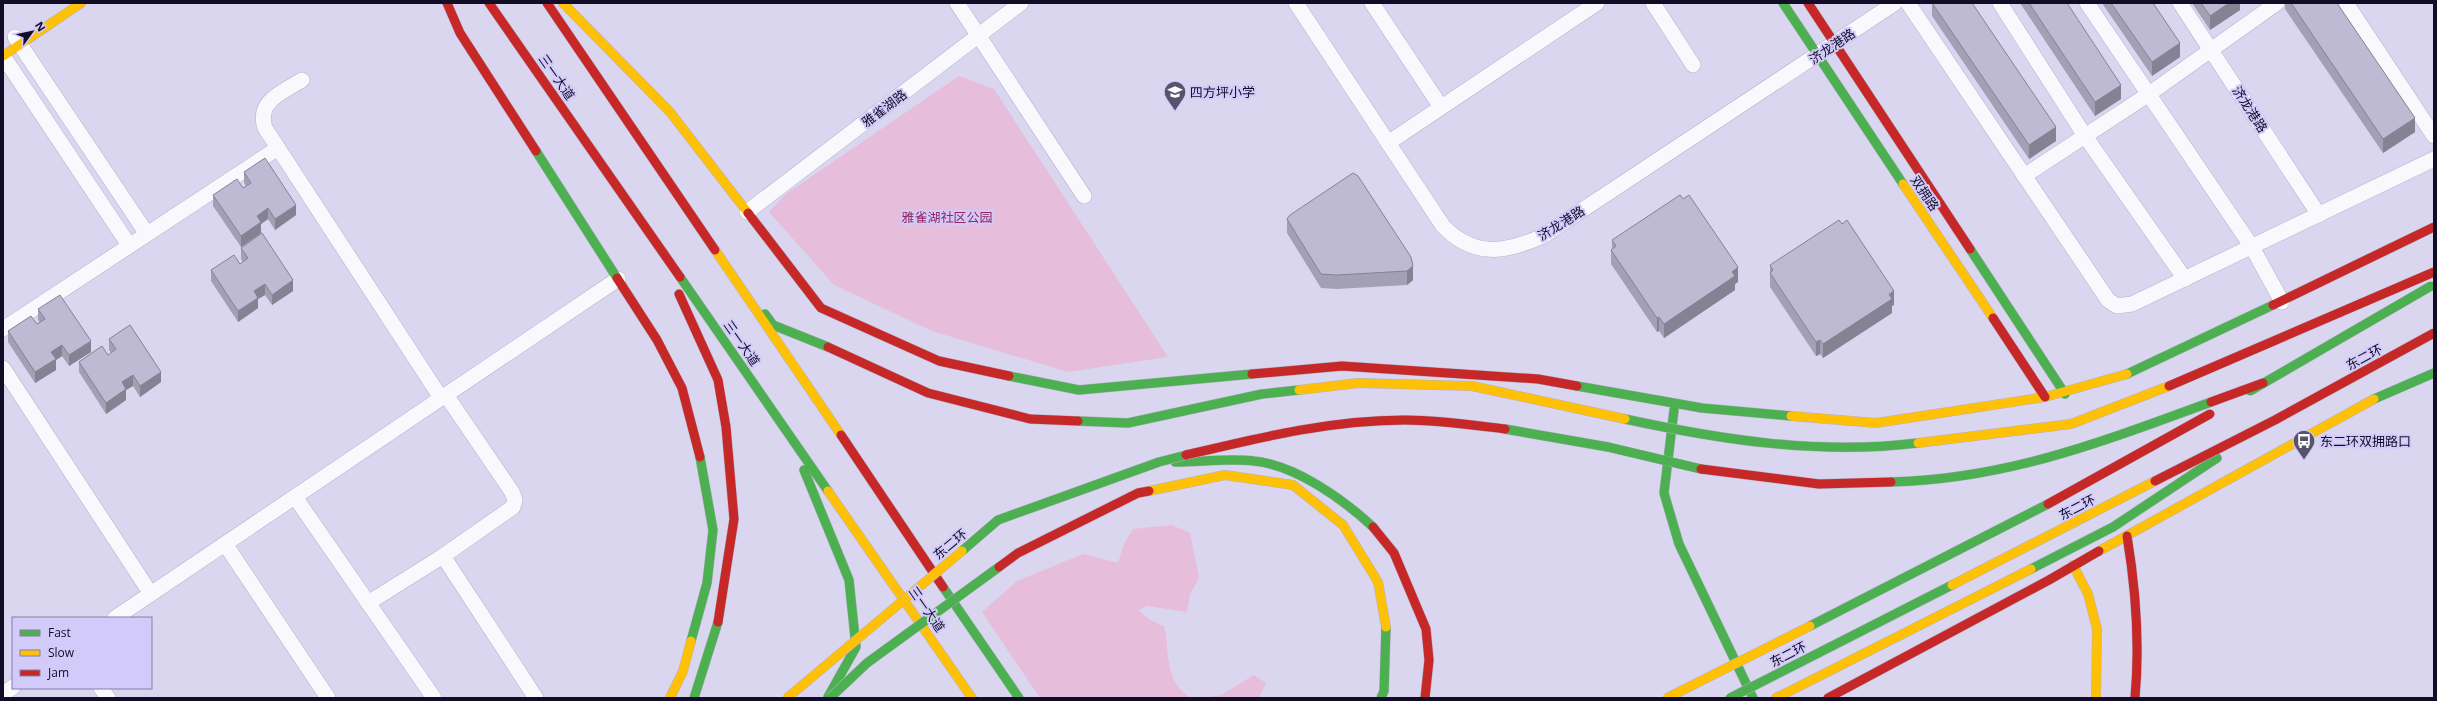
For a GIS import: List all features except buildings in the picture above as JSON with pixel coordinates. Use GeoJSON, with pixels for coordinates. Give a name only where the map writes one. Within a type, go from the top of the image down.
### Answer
{"type":"FeatureCollection","features":[{"type":"Feature","properties":{"kind":"main road"},"geometry":{"type":"LineString","coordinates":[[3,56],[13,42],[64,3]]}},
{"type":"Feature","properties":{"kind":"main road"},"geometry":{"type":"LineString","coordinates":[[13,42],[81,3]]}},
{"type":"Feature","properties":{"kind":"main road"},"geometry":{"type":"LineString","coordinates":[[447,3],[460,32],[657,340],[682,388],[704,477],[713,530],[707,583],[683,671],[670,698]]}},
{"type":"Feature","properties":{"kind":"main road","name":"三一大道"},"geometry":{"type":"LineString","coordinates":[[489,3],[789,432],[972,698]]}},
{"type":"Feature","properties":{"kind":"main road","name":"三一大道"},"geometry":{"type":"LineString","coordinates":[[547,3],[1018,697]]}},
{"type":"Feature","properties":{"kind":"main road"},"geometry":{"type":"LineString","coordinates":[[563,3],[670,112],[821,308],[946,363],[1079,390],[1342,366],[1538,378],[1702,408],[1876,423],[2065,394],[2129,373],[2282,302],[2434,227]]}},
{"type":"Feature","properties":{"kind":"main road","name":"双拥路"},"geometry":{"type":"LineString","coordinates":[[1783,3],[2045,397]]}},
{"type":"Feature","properties":{"kind":"main road","name":"双拥路"},"geometry":{"type":"LineString","coordinates":[[1808,3],[2065,394]]}},
{"type":"Feature","properties":{"kind":"main road"},"geometry":{"type":"LineString","coordinates":[[659,169],[773,325],[828,347],[928,393],[1030,419],[1128,423],[1262,394],[1358,383],[1472,386],[1704,436],[1802,447],[1891,446],[2071,424],[2135,401],[2434,272]]}},
{"type":"Feature","properties":{"kind":"main road"},"geometry":{"type":"LineString","coordinates":[[642,222],[694,324],[718,380],[726,427],[734,519],[721,612],[694,698]]}},
{"type":"Feature","properties":{"kind":"main road"},"geometry":{"type":"LineString","coordinates":[[1667,698],[2024,518],[2123,464],[2434,284]]}},
{"type":"Feature","properties":{"kind":"main road","name":"东二环"},"geometry":{"type":"LineString","coordinates":[[1730,698],[2275,420],[2434,334]]}},
{"type":"Feature","properties":{"kind":"main road"},"geometry":{"type":"LineString","coordinates":[[1828,698],[2049,580],[2073,565],[2383,394],[2434,373]]}},
{"type":"Feature","properties":{"kind":"main road"},"geometry":{"type":"LineString","coordinates":[[1159,462],[1277,433],[1360,422],[1405,420],[1467,424],[1530,432],[1608,447],[1691,467],[1756,477],[1819,484],[1924,481],[1970,476],[2032,463],[2094,445],[2263,383]]}},
{"type":"Feature","properties":{"kind":"main road"},"geometry":{"type":"LineString","coordinates":[[1675,403],[1664,494],[1679,544],[1753,698]]}},
{"type":"Feature","properties":{"kind":"main road"},"geometry":{"type":"LineString","coordinates":[[1776,698],[2113,527],[2275,420]]}},
{"type":"Feature","properties":{"kind":"main road"},"geometry":{"type":"LineString","coordinates":[[789,432],[849,580],[856,647],[827,698]]}},
{"type":"Feature","properties":{"kind":"main road"},"geometry":{"type":"LineString","coordinates":[[1159,462],[1255,461],[1292,472],[1339,498],[1372,526],[1394,553],[1426,629],[1429,660],[1425,698]]}},
{"type":"Feature","properties":{"kind":"main road","name":"东二环"},"geometry":{"type":"LineString","coordinates":[[787,698],[998,520],[1159,462]]}},
{"type":"Feature","properties":{"kind":"main road"},"geometry":{"type":"LineString","coordinates":[[830,698],[867,664],[1018,554],[1138,493],[1225,475],[1293,485],[1343,525],[1378,582],[1387,633],[1384,691],[1381,698]]}},
{"type":"Feature","properties":{"kind":"main road"},"geometry":{"type":"LineString","coordinates":[[2127,536],[2137,596],[2140,656],[2135,698]]}},
{"type":"Feature","properties":{"kind":"main road"},"geometry":{"type":"LineString","coordinates":[[2073,565],[2088,594],[2097,629],[2096,698]]}},
{"type":"Feature","properties":{"kind":"street"},"geometry":{"type":"LineString","coordinates":[[957,3],[1084,196]]}},
{"type":"Feature","properties":{"kind":"street","name":"雅雀湖路"},"geometry":{"type":"LineString","coordinates":[[747,212],[1021,3]]}},
{"type":"Feature","properties":{"kind":"street","name":"济龙港路"},"geometry":{"type":"LineString","coordinates":[[1296,3],[1443,226],[1464,244],[1496,251],[1519,247],[1543,236],[1818,56],[1895,3]]}},
{"type":"Feature","properties":{"kind":"street"},"geometry":{"type":"LineString","coordinates":[[1372,3],[1441,107]]}},
{"type":"Feature","properties":{"kind":"street"},"geometry":{"type":"LineString","coordinates":[[1388,143],[1597,3]]}},
{"type":"Feature","properties":{"kind":"street"},"geometry":{"type":"LineString","coordinates":[[1653,3],[1693,65]]}},
{"type":"Feature","properties":{"kind":"street"},"geometry":{"type":"LineString","coordinates":[[1908,3],[2112,304],[2123,307],[2132,304],[2434,160]]}},
{"type":"Feature","properties":{"kind":"street"},"geometry":{"type":"LineString","coordinates":[[2000,3],[2085,136],[2185,279]]}},
{"type":"Feature","properties":{"kind":"street"},"geometry":{"type":"LineString","coordinates":[[2087,3],[2252,247],[2282,302]]}},
{"type":"Feature","properties":{"kind":"street","name":"济龙港路"},"geometry":{"type":"LineString","coordinates":[[2180,3],[2319,215]]}},
{"type":"Feature","properties":{"kind":"street"},"geometry":{"type":"LineString","coordinates":[[2024,176],[2149,94],[2277,3]]}},
{"type":"Feature","properties":{"kind":"street"},"geometry":{"type":"LineString","coordinates":[[2346,3],[2434,136]]}},
{"type":"Feature","properties":{"kind":"street"},"geometry":{"type":"LineString","coordinates":[[13,42],[147,234]]}},
{"type":"Feature","properties":{"kind":"street"},"geometry":{"type":"LineString","coordinates":[[3,56],[129,245]]}},
{"type":"Feature","properties":{"kind":"street"},"geometry":{"type":"LineString","coordinates":[[302,80],[270,101],[263,110],[262,118],[265,128],[443,397],[512,492],[514,500],[513,507],[507,513],[443,556],[368,603]]}},
{"type":"Feature","properties":{"kind":"street"},"geometry":{"type":"LineString","coordinates":[[3,329],[278,148]]}},
{"type":"Feature","properties":{"kind":"street"},"geometry":{"type":"LineString","coordinates":[[116,617],[618,279]]}},
{"type":"Feature","properties":{"kind":"street"},"geometry":{"type":"LineString","coordinates":[[3,368],[151,594]]}},
{"type":"Feature","properties":{"kind":"street"},"geometry":{"type":"LineString","coordinates":[[295,497],[434,698]]}},
{"type":"Feature","properties":{"kind":"street"},"geometry":{"type":"LineString","coordinates":[[225,544],[328,698]]}},
{"type":"Feature","properties":{"kind":"street"},"geometry":{"type":"LineString","coordinates":[[443,556],[536,698]]}},
{"type":"Feature","properties":{"kind":"street"},"geometry":{"type":"LineString","coordinates":[[3,694],[12,688]]}},
{"type":"Feature","properties":{"kind":"street"},"geometry":{"type":"LineString","coordinates":[[102,689],[108,698]]}},
{"type":"Feature","properties":{"kind":"green space","name":"雅雀湖社区公园"},"geometry":{"type":"Polygon","coordinates":[[[959,76],[994,89],[1168,357],[1068,372],[932,331],[834,285],[769,212],[786,194],[959,76]]]}},
{"type":"Feature","properties":{"kind":"green space"},"geometry":{"type":"Polygon","coordinates":[[[1172,525],[1190,533],[1199,578],[1190,594],[1187,612],[1148,606],[1138,610],[1150,620],[1164,626],[1172,676],[1183,692],[1192,698],[1040,698],[982,612],[1017,581],[1083,554],[1118,563],[1124,544],[1133,529],[1172,525]]]}},
{"type":"Feature","properties":{"kind":"green space"},"geometry":{"type":"Polygon","coordinates":[[[1254,675],[1266,683],[1259,698],[1201,698],[1221,695],[1254,675]]]}},
{"type":"Feature","properties":{"kind":"traffic: fast"},"geometry":{"type":"LineString","coordinates":[[1783,3],[1903,184]]}},
{"type":"Feature","properties":{"kind":"traffic: fast"},"geometry":{"type":"LineString","coordinates":[[536,151],[617,278]]}},
{"type":"Feature","properties":{"kind":"traffic: fast"},"geometry":{"type":"LineString","coordinates":[[1970,249],[2065,394]]}},
{"type":"Feature","properties":{"kind":"traffic: fast"},"geometry":{"type":"LineString","coordinates":[[680,277],[828,491]]}},
{"type":"Feature","properties":{"kind":"traffic: fast"},"geometry":{"type":"LineString","coordinates":[[2250,391],[2431,286]]}},
{"type":"Feature","properties":{"kind":"traffic: fast"},"geometry":{"type":"LineString","coordinates":[[2127,374],[2273,305]]}},
{"type":"Feature","properties":{"kind":"traffic: fast"},"geometry":{"type":"LineString","coordinates":[[765,314],[773,325],[828,347]]}},
{"type":"Feature","properties":{"kind":"traffic: fast"},"geometry":{"type":"LineString","coordinates":[[2374,399],[2434,373]]}},
{"type":"Feature","properties":{"kind":"traffic: fast"},"geometry":{"type":"LineString","coordinates":[[1009,376],[1079,390],[1252,374]]}},
{"type":"Feature","properties":{"kind":"traffic: fast"},"geometry":{"type":"LineString","coordinates":[[1577,386],[1702,408],[1791,416]]}},
{"type":"Feature","properties":{"kind":"traffic: fast"},"geometry":{"type":"LineString","coordinates":[[1078,421],[1128,423],[1262,394],[1299,390]]}},
{"type":"Feature","properties":{"kind":"traffic: fast"},"geometry":{"type":"LineString","coordinates":[[1891,482],[1975,474],[2015,466],[2094,444],[2211,402]]}},
{"type":"Feature","properties":{"kind":"traffic: fast"},"geometry":{"type":"LineString","coordinates":[[1674,410],[1664,493],[1679,544],[1753,698]]}},
{"type":"Feature","properties":{"kind":"traffic: fast"},"geometry":{"type":"LineString","coordinates":[[1625,419],[1661,427],[1734,439],[1807,446],[1844,447],[1918,443]]}},
{"type":"Feature","properties":{"kind":"traffic: fast"},"geometry":{"type":"LineString","coordinates":[[1505,429],[1608,447],[1701,469]]}},
{"type":"Feature","properties":{"kind":"traffic: fast"},"geometry":{"type":"LineString","coordinates":[[962,551],[998,520],[1159,462],[1186,455]]}},
{"type":"Feature","properties":{"kind":"traffic: fast"},"geometry":{"type":"LineString","coordinates":[[691,641],[707,583],[713,530],[700,457]]}},
{"type":"Feature","properties":{"kind":"traffic: fast"},"geometry":{"type":"LineString","coordinates":[[2031,569],[2113,527],[2217,458]]}},
{"type":"Feature","properties":{"kind":"traffic: fast"},"geometry":{"type":"LineString","coordinates":[[1175,462],[1244,460],[1270,464],[1286,469],[1318,485],[1348,505],[1373,527]]}},
{"type":"Feature","properties":{"kind":"traffic: fast"},"geometry":{"type":"LineString","coordinates":[[804,470],[849,580],[856,647],[828,697]]}},
{"type":"Feature","properties":{"kind":"traffic: fast"},"geometry":{"type":"LineString","coordinates":[[1810,626],[2048,504]]}},
{"type":"Feature","properties":{"kind":"traffic: fast"},"geometry":{"type":"LineString","coordinates":[[830,698],[867,663],[999,567]]}},
{"type":"Feature","properties":{"kind":"traffic: fast"},"geometry":{"type":"LineString","coordinates":[[1730,698],[1952,585]]}},
{"type":"Feature","properties":{"kind":"traffic: fast"},"geometry":{"type":"LineString","coordinates":[[943,587],[1019,698]]}},
{"type":"Feature","properties":{"kind":"traffic: fast"},"geometry":{"type":"LineString","coordinates":[[694,698],[718,622]]}},
{"type":"Feature","properties":{"kind":"traffic: fast"},"geometry":{"type":"LineString","coordinates":[[1381,698],[1384,691],[1386,627]]}},
{"type":"Feature","properties":{"kind":"traffic: slow"},"geometry":{"type":"LineString","coordinates":[[3,56],[81,3]]}},
{"type":"Feature","properties":{"kind":"traffic: slow"},"geometry":{"type":"LineString","coordinates":[[563,3],[670,112],[748,213]]}},
{"type":"Feature","properties":{"kind":"traffic: slow"},"geometry":{"type":"LineString","coordinates":[[1903,184],[1993,318]]}},
{"type":"Feature","properties":{"kind":"traffic: slow"},"geometry":{"type":"LineString","coordinates":[[715,250],[841,435]]}},
{"type":"Feature","properties":{"kind":"traffic: slow"},"geometry":{"type":"LineString","coordinates":[[1791,416],[1876,423],[2045,397],[2127,374]]}},
{"type":"Feature","properties":{"kind":"traffic: slow"},"geometry":{"type":"LineString","coordinates":[[1299,390],[1358,383],[1472,386],[1625,419]]}},
{"type":"Feature","properties":{"kind":"traffic: slow"},"geometry":{"type":"LineString","coordinates":[[1918,443],[2071,424],[2169,386]]}},
{"type":"Feature","properties":{"kind":"traffic: slow"},"geometry":{"type":"LineString","coordinates":[[2099,551],[2374,399]]}},
{"type":"Feature","properties":{"kind":"traffic: slow"},"geometry":{"type":"LineString","coordinates":[[1149,491],[1225,475],[1293,485],[1343,525],[1378,582],[1386,627]]}},
{"type":"Feature","properties":{"kind":"traffic: slow"},"geometry":{"type":"LineString","coordinates":[[1952,585],[2155,481]]}},
{"type":"Feature","properties":{"kind":"traffic: slow"},"geometry":{"type":"LineString","coordinates":[[828,491],[972,698]]}},
{"type":"Feature","properties":{"kind":"traffic: slow"},"geometry":{"type":"LineString","coordinates":[[787,698],[962,551]]}},
{"type":"Feature","properties":{"kind":"traffic: slow"},"geometry":{"type":"LineString","coordinates":[[2073,565],[2088,594],[2097,629],[2096,698]]}},
{"type":"Feature","properties":{"kind":"traffic: slow"},"geometry":{"type":"LineString","coordinates":[[1776,698],[2031,569]]}},
{"type":"Feature","properties":{"kind":"traffic: slow"},"geometry":{"type":"LineString","coordinates":[[1667,698],[1810,626]]}},
{"type":"Feature","properties":{"kind":"traffic: slow"},"geometry":{"type":"LineString","coordinates":[[670,698],[683,671],[691,641]]}},
{"type":"Feature","properties":{"kind":"traffic: jam"},"geometry":{"type":"LineString","coordinates":[[447,3],[460,33],[536,151]]}},
{"type":"Feature","properties":{"kind":"traffic: jam"},"geometry":{"type":"LineString","coordinates":[[489,3],[680,277]]}},
{"type":"Feature","properties":{"kind":"traffic: jam"},"geometry":{"type":"LineString","coordinates":[[547,3],[715,250]]}},
{"type":"Feature","properties":{"kind":"traffic: jam"},"geometry":{"type":"LineString","coordinates":[[1808,3],[1970,249]]}},
{"type":"Feature","properties":{"kind":"traffic: jam"},"geometry":{"type":"LineString","coordinates":[[748,213],[821,308],[939,361],[1009,376]]}},
{"type":"Feature","properties":{"kind":"traffic: jam"},"geometry":{"type":"LineString","coordinates":[[2273,305],[2434,227]]}},
{"type":"Feature","properties":{"kind":"traffic: jam"},"geometry":{"type":"LineString","coordinates":[[2169,386],[2434,272]]}},
{"type":"Feature","properties":{"kind":"traffic: jam"},"geometry":{"type":"LineString","coordinates":[[617,278],[657,340],[682,388],[700,457]]}},
{"type":"Feature","properties":{"kind":"traffic: jam"},"geometry":{"type":"LineString","coordinates":[[679,294],[718,380],[726,427],[734,519],[718,622]]}},
{"type":"Feature","properties":{"kind":"traffic: jam"},"geometry":{"type":"LineString","coordinates":[[1993,318],[2045,397]]}},
{"type":"Feature","properties":{"kind":"traffic: jam"},"geometry":{"type":"LineString","coordinates":[[2155,481],[2275,420],[2434,333]]}},
{"type":"Feature","properties":{"kind":"traffic: jam"},"geometry":{"type":"LineString","coordinates":[[828,347],[928,393],[1030,419],[1078,421]]}},
{"type":"Feature","properties":{"kind":"traffic: jam"},"geometry":{"type":"LineString","coordinates":[[1252,374],[1342,366],[1538,379],[1577,386]]}},
{"type":"Feature","properties":{"kind":"traffic: jam"},"geometry":{"type":"LineString","coordinates":[[2211,402],[2263,383]]}},
{"type":"Feature","properties":{"kind":"traffic: jam"},"geometry":{"type":"LineString","coordinates":[[2048,504],[2210,414]]}},
{"type":"Feature","properties":{"kind":"traffic: jam"},"geometry":{"type":"LineString","coordinates":[[1186,455],[1294,431],[1349,423],[1405,420],[1455,423],[1505,429]]}},
{"type":"Feature","properties":{"kind":"traffic: jam"},"geometry":{"type":"LineString","coordinates":[[841,435],[943,587]]}},
{"type":"Feature","properties":{"kind":"traffic: jam"},"geometry":{"type":"LineString","coordinates":[[1701,469],[1819,484],[1891,482]]}},
{"type":"Feature","properties":{"kind":"traffic: jam"},"geometry":{"type":"LineString","coordinates":[[999,567],[1018,553],[1138,493],[1149,491]]}},
{"type":"Feature","properties":{"kind":"traffic: jam"},"geometry":{"type":"LineString","coordinates":[[1373,527],[1394,553],[1426,629],[1429,660],[1425,698]]}},
{"type":"Feature","properties":{"kind":"traffic: jam"},"geometry":{"type":"LineString","coordinates":[[2127,536],[2135,596],[2137,637],[2135,698]]}},
{"type":"Feature","properties":{"kind":"traffic: jam"},"geometry":{"type":"LineString","coordinates":[[1828,698],[2049,580],[2099,551]]}},
{"type":"Feature","properties":{"kind":"place","name":"四方坪小学"},"geometry":{"type":"Point","coordinates":[1175,112]}},
{"type":"Feature","properties":{"kind":"place","name":"东二环双拥路口"},"geometry":{"type":"Point","coordinates":[2304,460]}}]}
